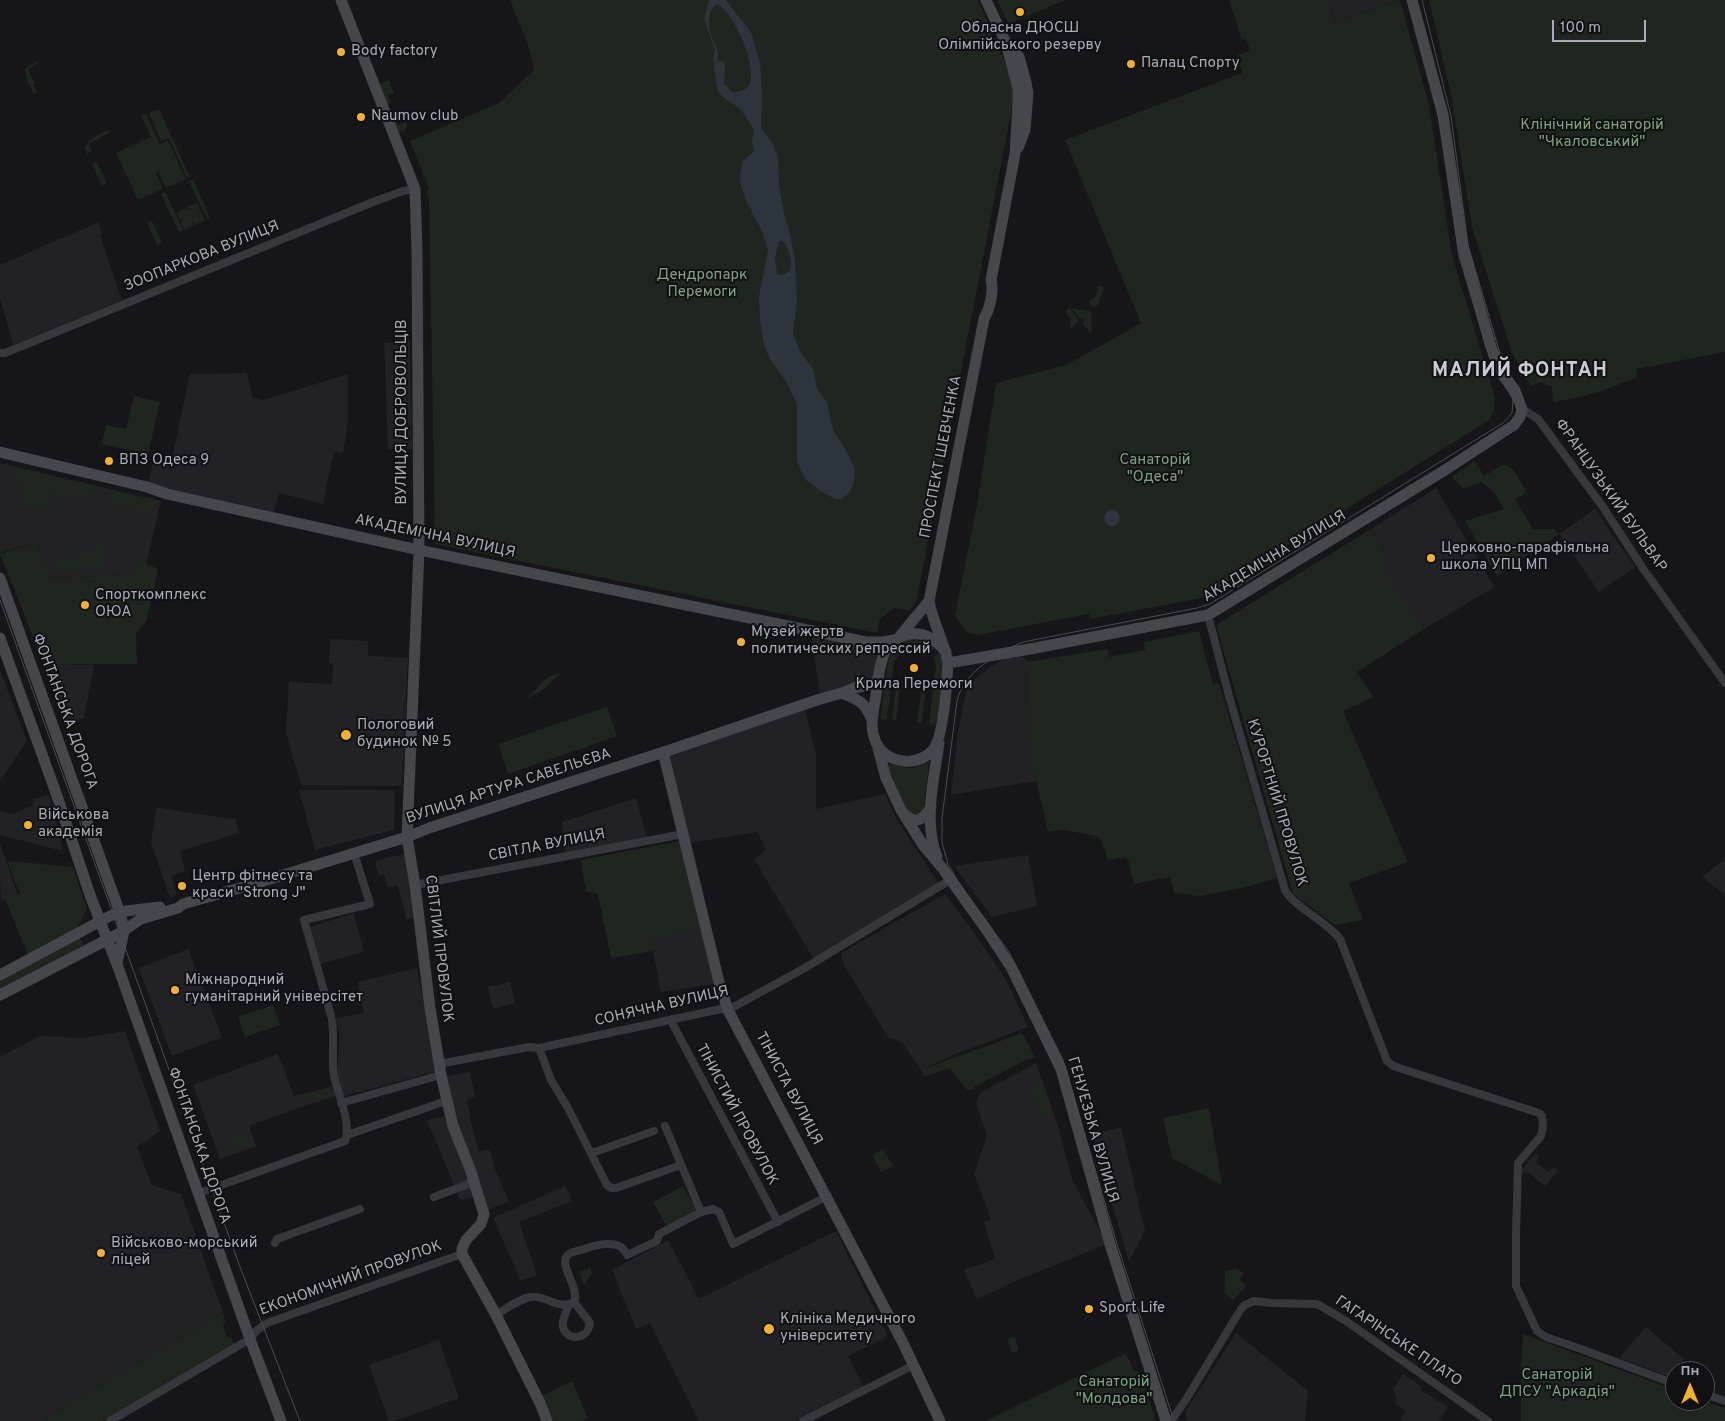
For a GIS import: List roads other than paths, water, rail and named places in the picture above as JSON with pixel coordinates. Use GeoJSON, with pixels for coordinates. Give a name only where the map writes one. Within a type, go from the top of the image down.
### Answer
{"type":"FeatureCollection","features":[{"type":"Feature","properties":{"kind":"main road","name":"ВУЛИЦЯ ДОБРОВОЛЬЦІВ"},"geometry":{"type":"LineString","coordinates":[[340,0],[415,189],[419,550],[407,837]]}},
{"type":"Feature","properties":{"kind":"main road","name":"ПРОСПЕКТ ШЕВЧЕНКА"},"geometry":{"type":"LineString","coordinates":[[947,657],[933,619],[930,601],[984,319],[982,311],[987,284],[991,280],[1015,154],[1018,88],[1006,43],[986,0]]}},
{"type":"Feature","properties":{"kind":"main road","name":"ФРАНЦУЗЬКИЙ БУЛЬВАР"},"geometry":{"type":"LineString","coordinates":[[1412,0],[1443,115],[1463,248],[1490,347],[1502,374],[1515,391],[1522,409]]}},
{"type":"Feature","properties":{"kind":"main road","name":"АКАДЕМІЧНА ВУЛИЦЯ"},"geometry":{"type":"LineString","coordinates":[[947,657],[1030,649],[1208,615],[1478,450],[1514,425],[1520,417],[1522,409]]}},
{"type":"Feature","properties":{"kind":"main road","name":"АКАДЕМІЧНА ВУЛИЦЯ"},"geometry":{"type":"LineString","coordinates":[[0,452],[147,487],[167,494],[419,550],[866,642],[884,642],[897,639]]}},
{"type":"Feature","properties":{"kind":"main road","name":"ФОНТАНСЬКА ДОРОГА"},"geometry":{"type":"LineString","coordinates":[[0,578],[120,912],[124,930]]}},
{"type":"Feature","properties":{"kind":"main road","name":"ПРОСПЕКТ ШЕВЧЕНКА"},"geometry":{"type":"LineString","coordinates":[[897,639],[930,601]]}},
{"type":"Feature","properties":{"kind":"main road"},"geometry":{"type":"LineString","coordinates":[[916,633],[936,641],[947,657],[948,678],[939,741],[936,747],[920,759],[906,762],[887,756],[878,746],[873,734],[872,722],[881,664],[886,650],[897,639],[916,633]]}},
{"type":"Feature","properties":{"kind":"main road"},"geometry":{"type":"LineString","coordinates":[[0,638],[99,920]]}},
{"type":"Feature","properties":{"kind":"main road"},"geometry":{"type":"LineString","coordinates":[[866,642],[874,651],[881,664]]}},
{"type":"Feature","properties":{"kind":"main road","name":"ВУЛИЦЯ АРТУРА САВЕЛЬЄВА"},"geometry":{"type":"LineString","coordinates":[[0,995],[107,940],[141,919],[178,908],[183,904],[407,837],[429,828],[663,752],[772,714],[854,688],[875,684],[878,681]]}},
{"type":"Feature","properties":{"kind":"main road"},"geometry":{"type":"LineString","coordinates":[[842,693],[856,698],[863,704],[872,722]]}},
{"type":"Feature","properties":{"kind":"main road","name":"ГЕНУЕЗЬКА ВУЛИЦЯ"},"geometry":{"type":"LineString","coordinates":[[939,741],[931,807],[930,834],[943,869]]}},
{"type":"Feature","properties":{"kind":"main road","name":"ГЕНУЕЗЬКА ВУЛИЦЯ"},"geometry":{"type":"LineString","coordinates":[[878,746],[886,778],[901,810],[923,845],[986,928],[1011,967],[1059,1064],[1110,1244],[1166,1421]]}},
{"type":"Feature","properties":{"kind":"main road","name":"ТІНИСТА ВУЛИЦЯ"},"geometry":{"type":"LineString","coordinates":[[663,752],[719,982],[728,1010],[828,1196],[914,1365],[940,1421]]}},
{"type":"Feature","properties":{"kind":"main road"},"geometry":{"type":"LineString","coordinates":[[901,810],[907,818],[916,820],[923,818],[931,807]]}},
{"type":"Feature","properties":{"kind":"main road","name":"СВІТЛИЙ ПРОВУЛОК"},"geometry":{"type":"LineString","coordinates":[[407,837],[415,885],[430,1008],[446,1101],[484,1214],[481,1224],[466,1240],[462,1252]]}},
{"type":"Feature","properties":{"kind":"main road"},"geometry":{"type":"LineString","coordinates":[[91,899],[99,903],[105,903],[110,898],[112,892]]}},
{"type":"Feature","properties":{"kind":"main road","name":"ВУЛИЦЯ АРТУРА САВЕЛЬЄВА"},"geometry":{"type":"LineString","coordinates":[[0,975],[99,920],[120,912],[154,908],[177,902],[183,904]]}},
{"type":"Feature","properties":{"kind":"main road","name":"ФОНТАНСЬКА ДОРОГА"},"geometry":{"type":"LineString","coordinates":[[99,920],[117,965],[250,1340],[281,1421]]}},
{"type":"Feature","properties":{"kind":"main road"},"geometry":{"type":"LineString","coordinates":[[82,930],[92,935],[93,943],[91,948]]}},
{"type":"Feature","properties":{"kind":"main road"},"geometry":{"type":"LineString","coordinates":[[117,965],[124,930]]}},
{"type":"Feature","properties":{"kind":"main road"},"geometry":{"type":"LineString","coordinates":[[462,1252],[496,1315],[547,1421]]}},
{"type":"Feature","properties":{"kind":"street","name":"ЗООПАРКОВА ВУЛИЦЯ"},"geometry":{"type":"LineString","coordinates":[[0,353],[5,354],[365,206],[403,191],[415,189]]}},
{"type":"Feature","properties":{"kind":"street","name":"ФРАНЦУЗЬКИЙ БУЛЬВАР"},"geometry":{"type":"LineString","coordinates":[[1522,409],[1538,419],[1603,507],[1642,568],[1725,683]]}},
{"type":"Feature","properties":{"kind":"street","name":"КУРОРТНИЙ ПРОВУЛОК"},"geometry":{"type":"LineString","coordinates":[[1208,615],[1229,696],[1285,890],[1290,897],[1325,924],[1340,939],[1387,1061],[1393,1066],[1539,1113],[1542,1116],[1541,1136],[1518,1163],[1516,1235],[1516,1286],[1537,1331],[1546,1338],[1581,1349],[1665,1381]]}},
{"type":"Feature","properties":{"kind":"street","name":"СВІТЛА ВУЛИЦЯ"},"geometry":{"type":"LineString","coordinates":[[415,885],[683,834]]}},
{"type":"Feature","properties":{"kind":"street"},"geometry":{"type":"LineString","coordinates":[[346,1138],[347,1125],[334,1074],[335,1034],[304,920],[370,904],[354,854]]}},
{"type":"Feature","properties":{"kind":"street","name":"СОНЯЧНА ВУЛИЦЯ"},"geometry":{"type":"LineString","coordinates":[[341,1103],[440,1069],[529,1047],[539,1048],[728,1010],[804,969],[950,880]]}},
{"type":"Feature","properties":{"kind":"street","name":"ТІНИСТИЙ ПРОВУЛОК"},"geometry":{"type":"LineString","coordinates":[[671,1021],[778,1222]]}},
{"type":"Feature","properties":{"kind":"street"},"geometry":{"type":"LineString","coordinates":[[539,1048],[551,1080],[568,1108],[607,1184],[612,1188],[616,1188],[681,1165]]}},
{"type":"Feature","properties":{"kind":"street"},"geometry":{"type":"LineString","coordinates":[[199,1194],[446,1101]]}},
{"type":"Feature","properties":{"kind":"street"},"geometry":{"type":"LineString","coordinates":[[665,1126],[701,1212]]}},
{"type":"Feature","properties":{"kind":"street"},"geometry":{"type":"LineString","coordinates":[[592,1153],[654,1131]]}},
{"type":"Feature","properties":{"kind":"street"},"geometry":{"type":"LineString","coordinates":[[434,1197],[474,1182]]}},
{"type":"Feature","properties":{"kind":"street"},"geometry":{"type":"LineString","coordinates":[[496,1315],[533,1296],[560,1305],[571,1304],[576,1294],[566,1267],[565,1260],[569,1254],[599,1244],[611,1244],[620,1245],[627,1254],[657,1241],[659,1234],[701,1212],[713,1209],[719,1212],[733,1244],[828,1196]]}},
{"type":"Feature","properties":{"kind":"street"},"geometry":{"type":"LineString","coordinates":[[275,1243],[277,1239],[360,1209]]}},
{"type":"Feature","properties":{"kind":"street","name":"ЕКОНОМІЧНИЙ ПРОВУЛОК"},"geometry":{"type":"LineString","coordinates":[[110,1421],[250,1340],[267,1323],[462,1252]]}},
{"type":"Feature","properties":{"kind":"street","name":"ГАГАРІНСЬКЕ ПЛАТО"},"geometry":{"type":"LineString","coordinates":[[1171,1421],[1185,1402],[1241,1309],[1249,1303],[1259,1301],[1319,1305],[1346,1321],[1488,1421]]}},
{"type":"Feature","properties":{"kind":"street"},"geometry":{"type":"LineString","coordinates":[[803,1421],[914,1365]]}},
{"type":"Feature","properties":{"kind":"tram line"},"geometry":{"type":"LineString","coordinates":[[1174,1421],[1117,1244],[1063,1060],[1009,952],[963,890],[948,864],[942,843],[942,818],[957,701],[966,681],[974,673],[993,658],[1023,642],[1210,604],[1503,423],[1512,413],[1513,399],[1492,366],[1459,256],[1442,135],[1433,88],[1408,0]]}},
{"type":"Feature","properties":{"kind":"tram line"},"geometry":{"type":"LineString","coordinates":[[1422,0],[1451,116],[1468,245],[1504,367],[1518,386],[1522,396],[1521,406],[1515,417]]}},
{"type":"Feature","properties":{"kind":"tram line"},"geometry":{"type":"LineString","coordinates":[[0,600],[240,1267],[300,1421]]}},
{"type":"Feature","properties":{"kind":"place","name":"Обласна ДЮСШ Олімпійського резерву"},"geometry":{"type":"Point","coordinates":[1020,12]}},
{"type":"Feature","properties":{"kind":"place","name":"Body factory"},"geometry":{"type":"Point","coordinates":[341,52]}},
{"type":"Feature","properties":{"kind":"place","name":"Палац Спорту"},"geometry":{"type":"Point","coordinates":[1131,64]}},
{"type":"Feature","properties":{"kind":"place","name":"Naumov club"},"geometry":{"type":"Point","coordinates":[361,117]}},
{"type":"Feature","properties":{"kind":"place","name":"ВПЗ Одеса 9"},"geometry":{"type":"Point","coordinates":[109,461]}},
{"type":"Feature","properties":{"kind":"place","name":"Церковно-парафіяльна школа УПЦ МП"},"geometry":{"type":"Point","coordinates":[1431,558]}},
{"type":"Feature","properties":{"kind":"place","name":"Спорткомплекс ОЮА"},"geometry":{"type":"Point","coordinates":[85,605]}},
{"type":"Feature","properties":{"kind":"place","name":"Музей жертв политических репрессий"},"geometry":{"type":"Point","coordinates":[741,642]}},
{"type":"Feature","properties":{"kind":"place","name":"Крила Перемоги"},"geometry":{"type":"Point","coordinates":[914,668]}},
{"type":"Feature","properties":{"kind":"place","name":"Пологовий будинок № 5"},"geometry":{"type":"Point","coordinates":[346,735]}},
{"type":"Feature","properties":{"kind":"place","name":"Військова академія"},"geometry":{"type":"Point","coordinates":[28,825]}},
{"type":"Feature","properties":{"kind":"place","name":"Центр фітнесу та краси \"Strong J\""},"geometry":{"type":"Point","coordinates":[182,886]}},
{"type":"Feature","properties":{"kind":"place","name":"Міжнародний гуманітарний універсітет"},"geometry":{"type":"Point","coordinates":[175,990]}},
{"type":"Feature","properties":{"kind":"place","name":"Військово-морський ліцей"},"geometry":{"type":"Point","coordinates":[101,1253]}},
{"type":"Feature","properties":{"kind":"place","name":"Sport Life"},"geometry":{"type":"Point","coordinates":[1089,1309]}},
{"type":"Feature","properties":{"kind":"place","name":"Клініка Медичного університету"},"geometry":{"type":"Point","coordinates":[769,1329]}},
{"type":"Feature","properties":{"kind":"district","name":"МАЛИЙ ФОНТАН"},"geometry":{"type":"Point","coordinates":[1520,372]}},
{"type":"Feature","properties":{"kind":"park label","name":"Клінічний санаторій \"Чкаловський\""},"geometry":{"type":"Point","coordinates":[1592,134]}},
{"type":"Feature","properties":{"kind":"park label","name":"Дендропарк Перемоги"},"geometry":{"type":"Point","coordinates":[702,284]}},
{"type":"Feature","properties":{"kind":"park label","name":"Санаторій \"Одеса\""},"geometry":{"type":"Point","coordinates":[1155,470]}},
{"type":"Feature","properties":{"kind":"park label","name":"Санаторій ДПСУ \"Аркадія\""},"geometry":{"type":"Point","coordinates":[1557,1384]}},
{"type":"Feature","properties":{"kind":"park label","name":"Санаторій \"Молдова\""},"geometry":{"type":"Point","coordinates":[1114,1392]}}]}
